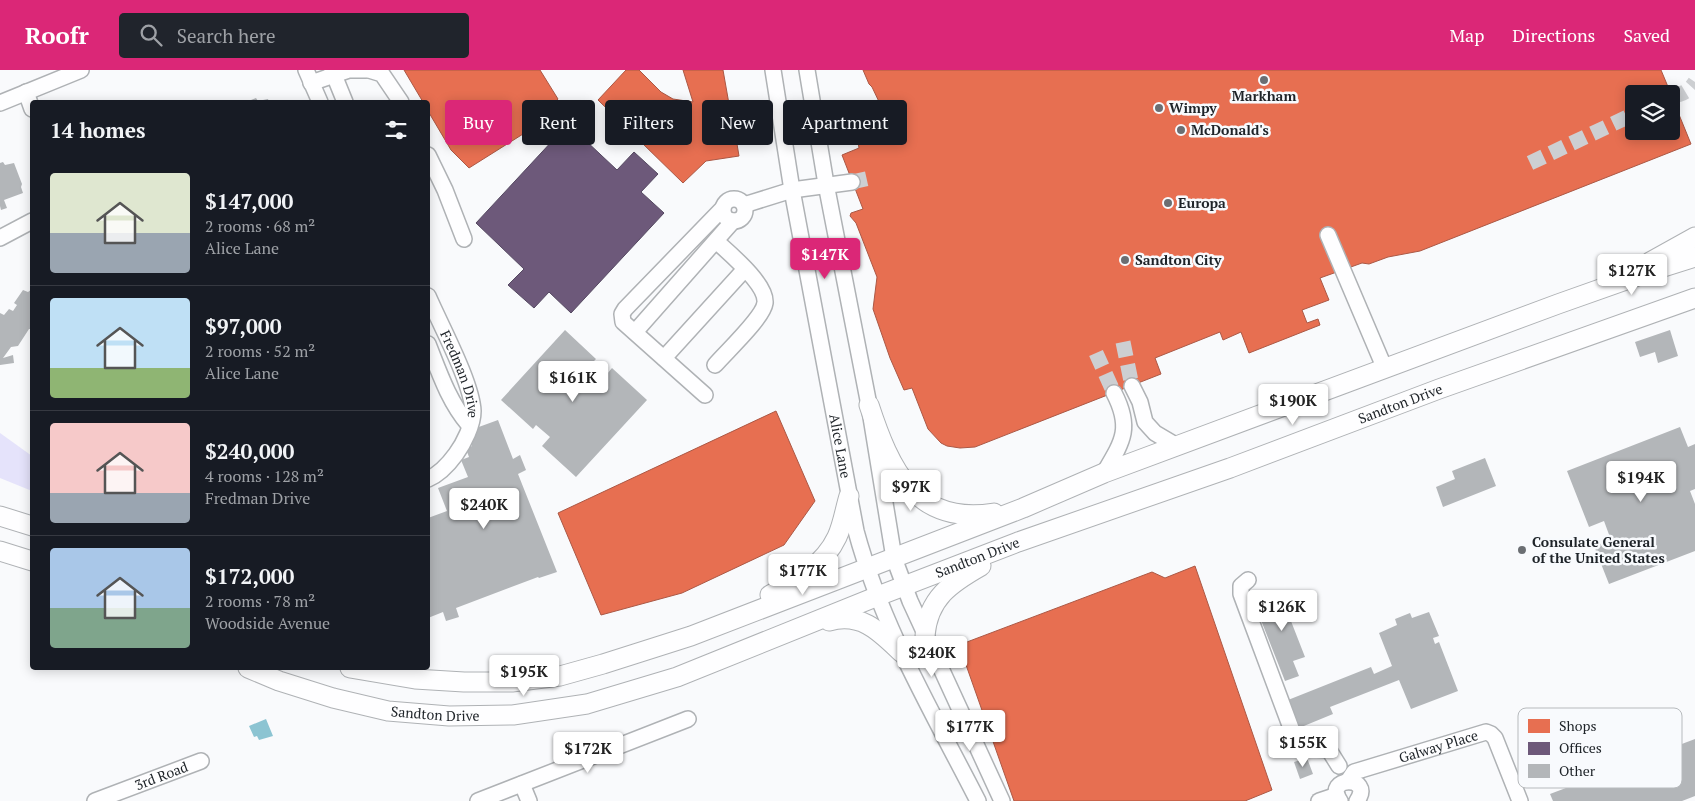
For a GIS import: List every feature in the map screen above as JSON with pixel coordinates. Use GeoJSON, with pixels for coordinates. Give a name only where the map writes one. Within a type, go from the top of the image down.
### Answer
{"type":"FeatureCollection","features":[{"type":"Feature","properties":{"kind":"main road"},"geometry":{"type":"LineString","coordinates":[[1558,304],[1650,262],[1695,237]]}},
{"type":"Feature","properties":{"kind":"main road"},"geometry":{"type":"LineString","coordinates":[[362,670],[415,679],[512,682],[560,676],[603,664],[691,636],[1023,508],[1104,472],[1558,304],[1695,257]]}},
{"type":"Feature","properties":{"kind":"main road","name":"Sandton Drive"},"geometry":{"type":"LineString","coordinates":[[253,670],[279,681],[324,695],[388,710],[449,716],[512,715],[586,704],[677,676],[1018,542],[1230,468],[1448,386],[1695,298]]}},
{"type":"Feature","properties":{"kind":"main road"},"geometry":{"type":"LineString","coordinates":[[1623,324],[1670,312],[1695,312]]}},
{"type":"Feature","properties":{"kind":"main road"},"geometry":{"type":"LineString","coordinates":[[869,405],[880,438],[901,477],[914,493],[932,506],[946,512],[965,515],[988,514],[1023,508]]}},
{"type":"Feature","properties":{"kind":"main road"},"geometry":{"type":"LineString","coordinates":[[691,636],[790,584],[812,568],[826,553],[837,536],[849,496]]}},
{"type":"Feature","properties":{"kind":"main road"},"geometry":{"type":"LineString","coordinates":[[0,516],[30,525]]}},
{"type":"Feature","properties":{"kind":"main road"},"geometry":{"type":"LineString","coordinates":[[925,636],[926,623],[941,594],[951,584],[1018,542]]}},
{"type":"Feature","properties":{"kind":"main road"},"geometry":{"type":"LineString","coordinates":[[0,551],[30,560]]}},
{"type":"Feature","properties":{"kind":"main road"},"geometry":{"type":"LineString","coordinates":[[794,630],[839,619],[852,620],[873,627],[902,653]]}},
{"type":"Feature","properties":{"kind":"street"},"geometry":{"type":"LineString","coordinates":[[0,103],[81,70]]}},
{"type":"Feature","properties":{"kind":"street"},"geometry":{"type":"LineString","coordinates":[[319,100],[309,76],[349,70],[367,70],[382,74],[399,100]]}},
{"type":"Feature","properties":{"kind":"street","name":"Alice Lane"},"geometry":{"type":"LineString","coordinates":[[773,70],[792,190],[849,496],[866,568],[902,653],[978,801]]}},
{"type":"Feature","properties":{"kind":"street"},"geometry":{"type":"LineString","coordinates":[[807,70],[826,184],[869,405],[894,558],[903,586],[925,636],[1002,801]]}},
{"type":"Feature","properties":{"kind":"street"},"geometry":{"type":"LineString","coordinates":[[333,73],[344,100]]}},
{"type":"Feature","properties":{"kind":"street"},"geometry":{"type":"LineString","coordinates":[[26,92],[30,103]]}},
{"type":"Feature","properties":{"kind":"street"},"geometry":{"type":"LineString","coordinates":[[430,159],[445,190],[464,239]]}},
{"type":"Feature","properties":{"kind":"street"},"geometry":{"type":"LineString","coordinates":[[744,205],[792,190],[852,182]]}},
{"type":"Feature","properties":{"kind":"street"},"geometry":{"type":"LineString","coordinates":[[634,332],[733,221],[743,216],[745,209],[739,200],[732,198],[726,202],[723,208],[625,309],[622,318],[623,322],[634,332],[664,358],[705,395]]}},
{"type":"Feature","properties":{"kind":"street"},"geometry":{"type":"LineString","coordinates":[[723,208],[726,218],[733,221]]}},
{"type":"Feature","properties":{"kind":"street"},"geometry":{"type":"LineString","coordinates":[[0,238],[30,222]]}},
{"type":"Feature","properties":{"kind":"street"},"geometry":{"type":"LineString","coordinates":[[1328,235],[1385,369]]}},
{"type":"Feature","properties":{"kind":"street"},"geometry":{"type":"LineString","coordinates":[[715,365],[762,313],[765,301],[761,287],[716,241]]}},
{"type":"Feature","properties":{"kind":"street"},"geometry":{"type":"LineString","coordinates":[[664,358],[742,266]]}},
{"type":"Feature","properties":{"kind":"street","name":"Fredman Drive"},"geometry":{"type":"LineString","coordinates":[[430,301],[471,399],[473,413],[469,426]]}},
{"type":"Feature","properties":{"kind":"street"},"geometry":{"type":"LineString","coordinates":[[430,341],[444,334]]}},
{"type":"Feature","properties":{"kind":"street","name":"Fredman Drive"},"geometry":{"type":"LineString","coordinates":[[430,347],[447,390],[460,415],[469,426]]}},
{"type":"Feature","properties":{"kind":"street"},"geometry":{"type":"LineString","coordinates":[[1132,386],[1140,402],[1145,422],[1155,433],[1177,446]]}},
{"type":"Feature","properties":{"kind":"street"},"geometry":{"type":"LineString","coordinates":[[1104,472],[1120,447],[1125,426],[1120,406],[1114,393]]}},
{"type":"Feature","properties":{"kind":"street"},"geometry":{"type":"LineString","coordinates":[[430,478],[438,475],[448,464],[469,433],[469,426]]}},
{"type":"Feature","properties":{"kind":"street"},"geometry":{"type":"LineString","coordinates":[[1248,580],[1241,586],[1242,594],[1294,736],[1303,746],[1330,750],[1339,766]]}},
{"type":"Feature","properties":{"kind":"street"},"geometry":{"type":"LineString","coordinates":[[478,801],[688,719]]}},
{"type":"Feature","properties":{"kind":"street","name":"Galway Place"},"geometry":{"type":"LineString","coordinates":[[1348,781],[1354,772],[1486,732],[1495,738],[1520,801]]}},
{"type":"Feature","properties":{"kind":"street","name":"3rd Road"},"geometry":{"type":"LineString","coordinates":[[95,801],[201,761]]}},
{"type":"Feature","properties":{"kind":"street"},"geometry":{"type":"LineString","coordinates":[[1319,801],[1339,798],[1340,784],[1348,781],[1355,783],[1360,789],[1360,796],[1357,801]]}},
{"type":"Feature","properties":{"kind":"street"},"geometry":{"type":"LineString","coordinates":[[522,784],[528,801]]}},
{"type":"Feature","properties":{"kind":"shaded area"},"geometry":{"type":"Polygon","coordinates":[[[0,433],[30,455],[30,490],[0,478],[0,433]]]}},
{"type":"Feature","properties":{"kind":"shaded area"},"geometry":{"type":"Polygon","coordinates":[[[266,719],[273,736],[259,740],[257,736],[254,737],[249,726],[266,719]]]}},
{"type":"Feature","properties":{"kind":"building: Shops"},"geometry":{"type":"Polygon","coordinates":[[[404,70],[540,70],[558,99],[522,100],[522,135],[512,141],[512,100],[445,100],[445,140],[430,114],[430,100],[422,100],[404,70]]]}},
{"type":"Feature","properties":{"kind":"building: Shops"},"geometry":{"type":"Polygon","coordinates":[[[626,70],[639,70],[661,92],[673,99],[680,100],[605,100],[605,107],[598,100],[626,70]]]}},
{"type":"Feature","properties":{"kind":"building: Shops"},"geometry":{"type":"Polygon","coordinates":[[[683,70],[723,70],[728,100],[702,100],[702,145],[737,145],[739,156],[706,161],[683,183],[644,145],[692,145],[693,102],[683,70]]]}},
{"type":"Feature","properties":{"kind":"building: Shops","name":"Sandton City"},"geometry":{"type":"Polygon","coordinates":[[[863,70],[1661,70],[1667,85],[1625,85],[1625,140],[1680,140],[1680,117],[1691,144],[1420,251],[1388,257],[1369,264],[1362,263],[1320,278],[1329,300],[1302,310],[1307,323],[1318,319],[1320,325],[1249,353],[1241,332],[1223,340],[1220,332],[1155,358],[1161,374],[975,447],[960,448],[941,443],[928,429],[912,388],[904,390],[890,358],[873,309],[877,277],[856,223],[850,216],[851,213],[863,209],[842,155],[859,148],[858,145],[907,145],[907,100],[878,100],[863,70]]]}},
{"type":"Feature","properties":{"kind":"building: Shops"},"geometry":{"type":"Polygon","coordinates":[[[448,145],[506,145],[469,168],[448,145]]]}},
{"type":"Feature","properties":{"kind":"building: Shops"},"geometry":{"type":"Polygon","coordinates":[[[776,411],[815,501],[784,545],[682,593],[601,615],[558,513],[776,411]]]}},
{"type":"Feature","properties":{"kind":"building: Shops"},"geometry":{"type":"Polygon","coordinates":[[[1195,566],[1272,790],[1245,801],[1014,801],[959,645],[1152,572],[1165,578],[1195,566]]]}},
{"type":"Feature","properties":{"kind":"building: Offices"},"geometry":{"type":"Polygon","coordinates":[[[548,145],[590,145],[617,170],[634,152],[658,174],[641,192],[664,213],[571,313],[549,292],[534,308],[508,285],[524,269],[476,223],[548,145]]]}},
{"type":"Feature","properties":{"kind":"building: Other"},"geometry":{"type":"Polygon","coordinates":[[[3,162],[5,165],[14,163],[22,184],[23,193],[4,200],[7,208],[1,210],[0,163],[3,162]]]}},
{"type":"Feature","properties":{"kind":"building: Other"},"geometry":{"type":"Polygon","coordinates":[[[23,290],[28,292],[30,290],[30,329],[18,346],[11,347],[3,358],[13,355],[14,363],[0,365],[0,313],[4,315],[9,309],[13,311],[17,305],[14,303],[23,290]]]}},
{"type":"Feature","properties":{"kind":"building: Other"},"geometry":{"type":"Polygon","coordinates":[[[565,330],[596,359],[593,362],[607,374],[612,368],[647,400],[576,477],[542,446],[550,437],[536,425],[533,429],[501,400],[565,330]]]}},
{"type":"Feature","properties":{"kind":"building: Other"},"geometry":{"type":"Polygon","coordinates":[[[1670,330],[1678,356],[1658,363],[1655,352],[1640,357],[1635,342],[1670,330]]]}},
{"type":"Feature","properties":{"kind":"building: Other"},"geometry":{"type":"Polygon","coordinates":[[[498,420],[513,459],[520,455],[526,470],[518,474],[557,572],[538,577],[456,608],[459,617],[446,621],[443,612],[430,617],[430,517],[447,511],[438,488],[468,477],[461,460],[469,457],[466,449],[472,446],[470,439],[476,428],[498,420]]]}},
{"type":"Feature","properties":{"kind":"building: Other"},"geometry":{"type":"Polygon","coordinates":[[[1680,427],[1688,447],[1695,444],[1695,489],[1690,491],[1695,504],[1695,551],[1609,584],[1594,546],[1611,540],[1604,521],[1589,527],[1567,471],[1680,427]]]}},
{"type":"Feature","properties":{"kind":"building: Other"},"geometry":{"type":"Polygon","coordinates":[[[1485,458],[1496,486],[1443,507],[1436,487],[1455,479],[1452,471],[1485,458]]]}},
{"type":"Feature","properties":{"kind":"building: Other"},"geometry":{"type":"Polygon","coordinates":[[[1290,592],[1298,612],[1289,616],[1305,657],[1293,661],[1299,676],[1285,681],[1255,605],[1290,592]]]}},
{"type":"Feature","properties":{"kind":"building: Other"},"geometry":{"type":"Polygon","coordinates":[[[1429,612],[1439,636],[1433,638],[1435,644],[1439,642],[1458,691],[1411,709],[1399,680],[1330,707],[1333,714],[1299,728],[1288,700],[1371,667],[1374,674],[1392,666],[1379,633],[1397,625],[1395,619],[1410,613],[1412,618],[1429,612]]]}},
{"type":"Feature","properties":{"kind":"building: Other"},"geometry":{"type":"Polygon","coordinates":[[[1695,739],[1695,796],[1682,801],[1553,801],[1550,794],[1566,788],[1682,788],[1682,744],[1695,739]]]}},
{"type":"Feature","properties":{"kind":"building: Other"},"geometry":{"type":"Polygon","coordinates":[[[1307,758],[1313,774],[1300,779],[1294,762],[1307,758]]]}},
{"type":"Feature","properties":{"kind":"tunnel"},"geometry":{"type":"LineString","coordinates":[[1680,94],[1695,82]]}},
{"type":"Feature","properties":{"kind":"tunnel"},"geometry":{"type":"LineString","coordinates":[[1530,163],[1625,118]]}},
{"type":"Feature","properties":{"kind":"tunnel"},"geometry":{"type":"LineString","coordinates":[[852,182],[870,178]]}},
{"type":"Feature","properties":{"kind":"tunnel"},"geometry":{"type":"LineString","coordinates":[[1123,342],[1132,386]]}},
{"type":"Feature","properties":{"kind":"tunnel"},"geometry":{"type":"LineString","coordinates":[[1096,353],[1114,393]]}},
{"type":"Feature","properties":{"kind":"place","name":"Markham"},"geometry":{"type":"Point","coordinates":[1264,80]}},
{"type":"Feature","properties":{"kind":"place","name":"Wimpy"},"geometry":{"type":"Point","coordinates":[1159,108]}},
{"type":"Feature","properties":{"kind":"place","name":"McDonald's"},"geometry":{"type":"Point","coordinates":[1181,130]}},
{"type":"Feature","properties":{"kind":"place","name":"Europa"},"geometry":{"type":"Point","coordinates":[1168,203]}},
{"type":"Feature","properties":{"kind":"place","name":"Sandton City"},"geometry":{"type":"Point","coordinates":[1125,260]}},
{"type":"Feature","properties":{"kind":"place","name":"Consulate General of the United States"},"geometry":{"type":"Point","coordinates":[1522,550]}}]}
